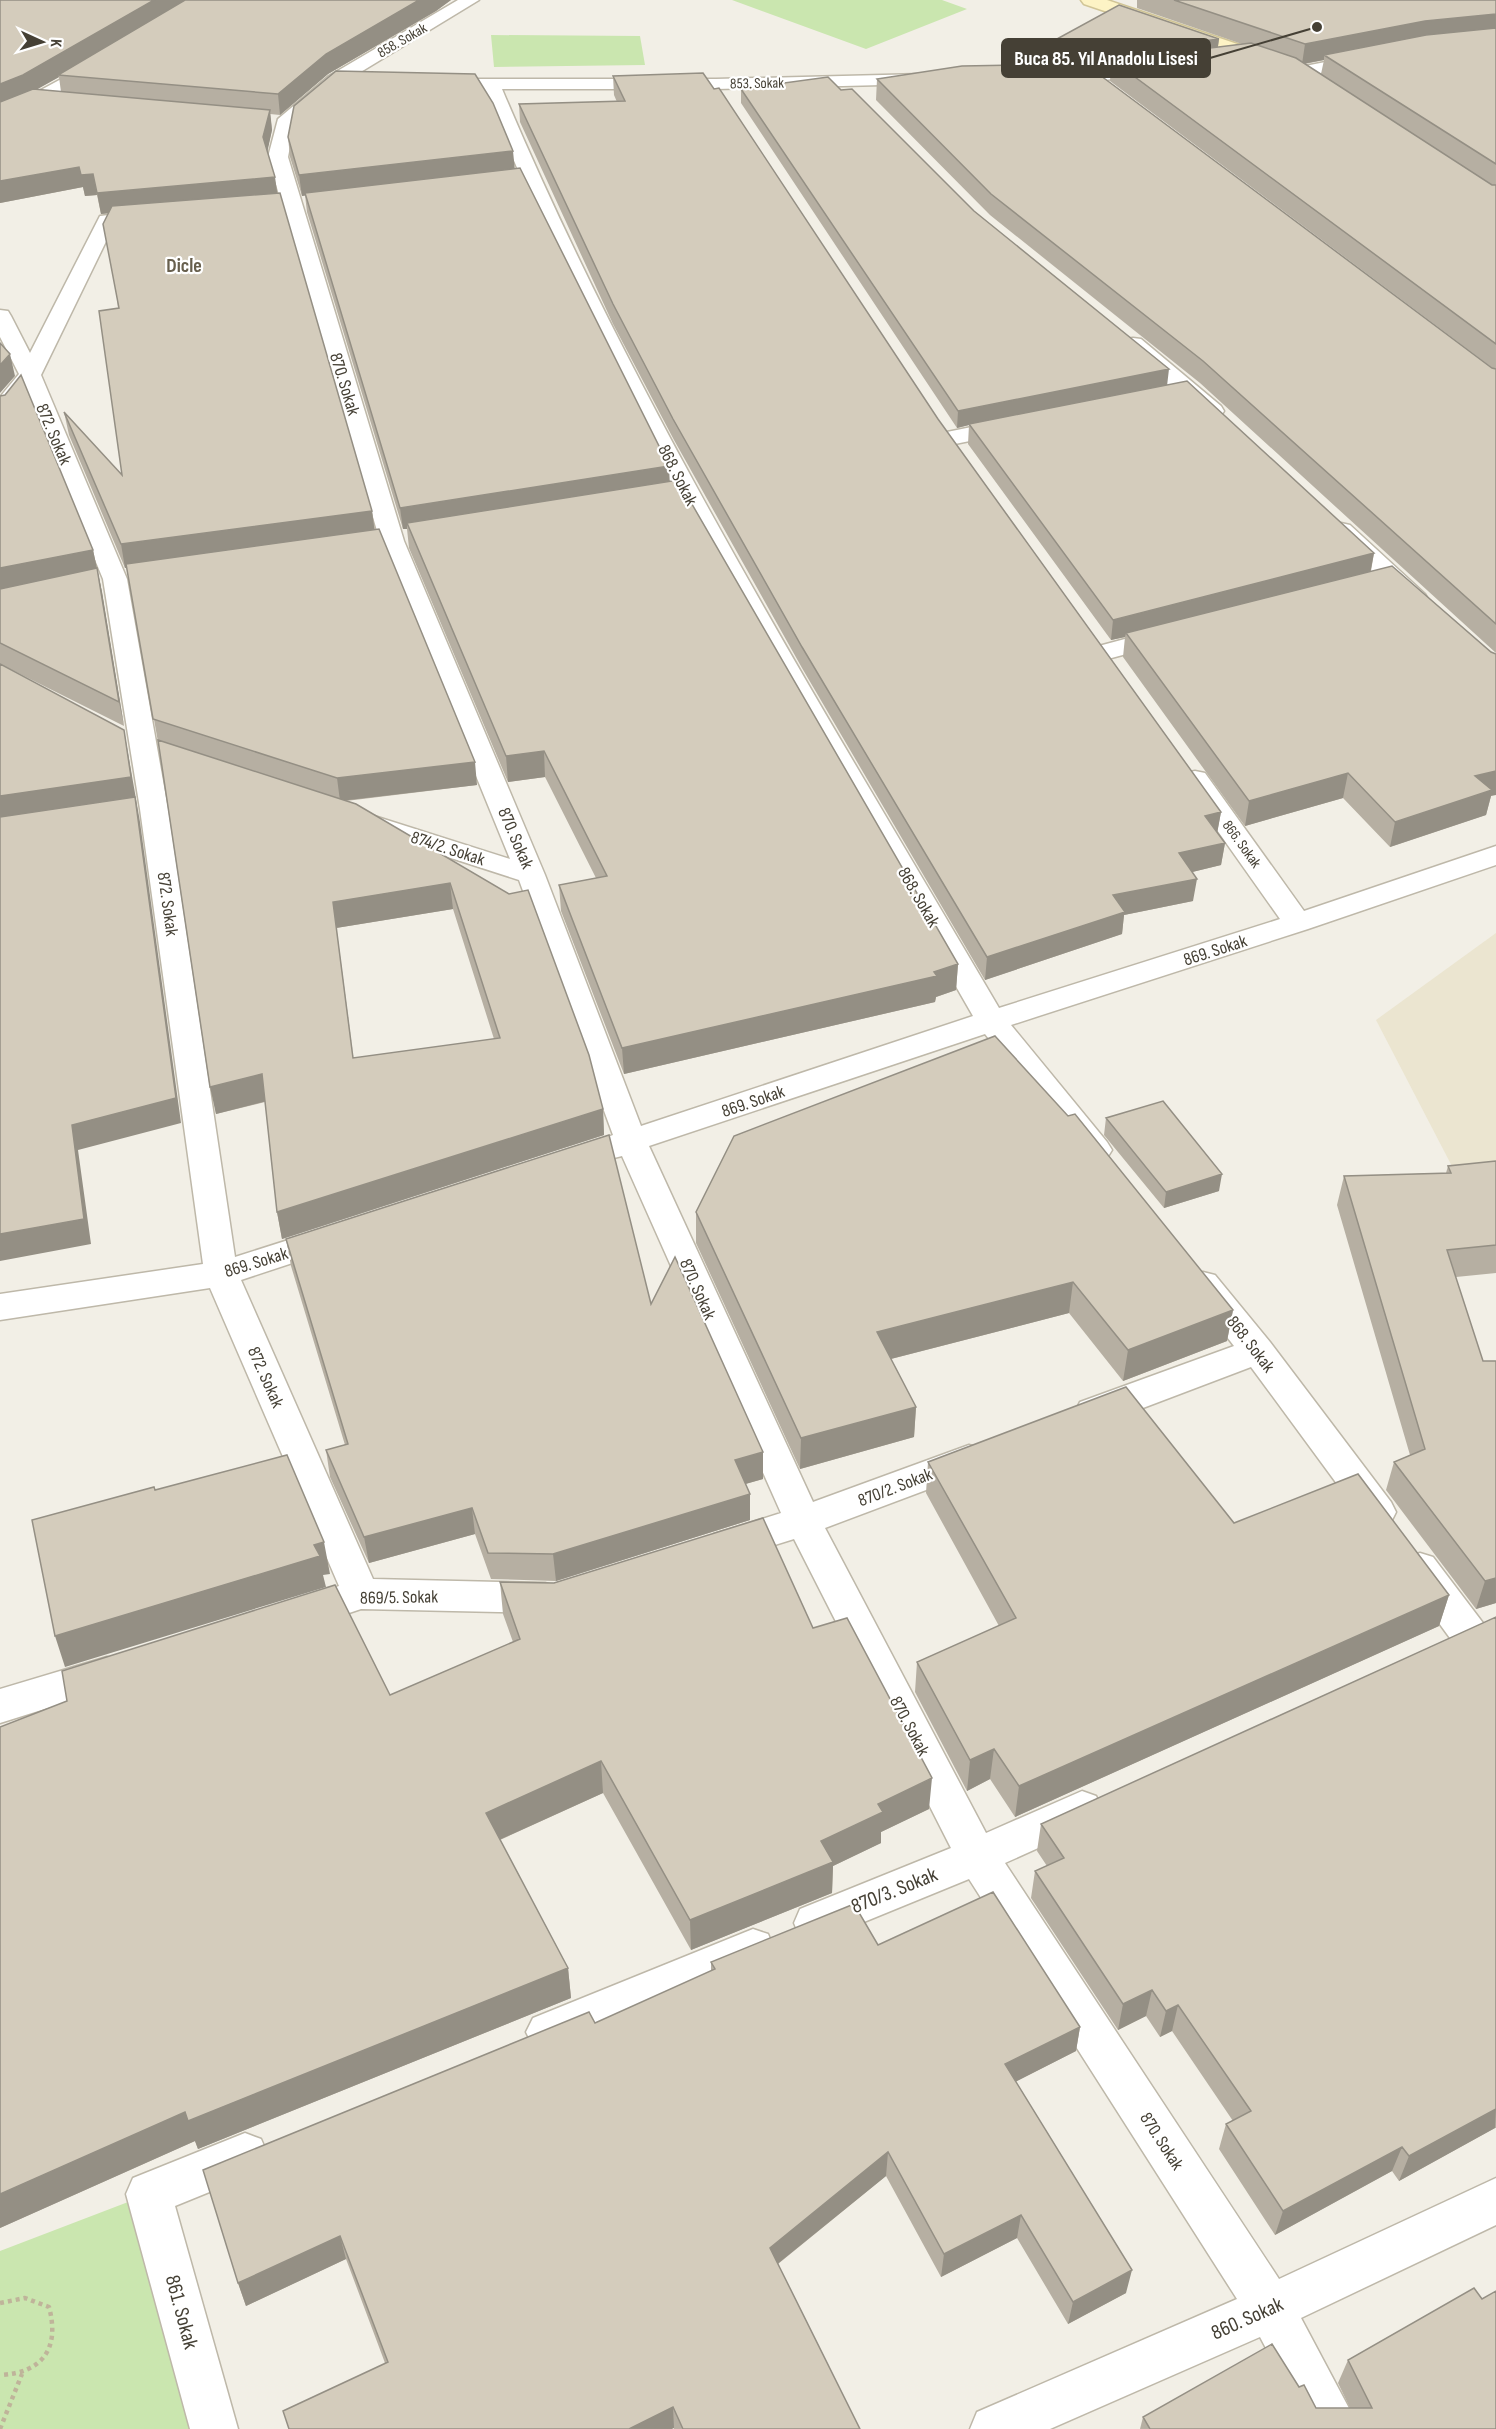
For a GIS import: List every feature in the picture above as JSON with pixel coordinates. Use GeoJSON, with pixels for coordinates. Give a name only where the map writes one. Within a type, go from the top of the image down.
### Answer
{"type":"FeatureCollection","features":[{"type":"Feature","properties":{"kind":"main road"},"geometry":{"type":"LineString","coordinates":[[1090,0],[1300,72],[1320,84]]}},
{"type":"Feature","properties":{"kind":"street","name":"858. Sokak"},"geometry":{"type":"LineString","coordinates":[[335,80],[470,0]]}},
{"type":"Feature","properties":{"kind":"street"},"geometry":{"type":"LineString","coordinates":[[0,115],[35,101],[116,54]]}},
{"type":"Feature","properties":{"kind":"street"},"geometry":{"type":"LineString","coordinates":[[1216,59],[1251,55]]}},
{"type":"Feature","properties":{"kind":"street"},"geometry":{"type":"LineString","coordinates":[[1300,72],[1389,55]]}},
{"type":"Feature","properties":{"kind":"street"},"geometry":{"type":"LineString","coordinates":[[1041,77],[1088,76],[1169,65]]}},
{"type":"Feature","properties":{"kind":"street"},"geometry":{"type":"LineString","coordinates":[[1088,76],[1107,90]]}},
{"type":"Feature","properties":{"kind":"street","name":"853. Sokak"},"geometry":{"type":"LineString","coordinates":[[457,82],[722,93],[844,81],[937,79]]}},
{"type":"Feature","properties":{"kind":"street"},"geometry":{"type":"LineString","coordinates":[[335,80],[368,80]]}},
{"type":"Feature","properties":{"kind":"street","name":"870. Sokak"},"geometry":{"type":"LineString","coordinates":[[335,80],[274,122],[278,157],[392,540],[531,876],[631,1142],[803,1521],[977,1856],[1270,2308],[1336,2429]]}},
{"type":"Feature","properties":{"kind":"street"},"geometry":{"type":"LineString","coordinates":[[844,81],[868,105]]}},
{"type":"Feature","properties":{"kind":"street","name":"868. Sokak"},"geometry":{"type":"LineString","coordinates":[[491,83],[518,179],[675,496],[991,1021],[1117,1177]]}},
{"type":"Feature","properties":{"kind":"street"},"geometry":{"type":"LineString","coordinates":[[35,101],[71,105]]}},
{"type":"Feature","properties":{"kind":"street"},"geometry":{"type":"LineString","coordinates":[[0,411],[30,375],[107,220],[165,215]]}},
{"type":"Feature","properties":{"kind":"street","name":"872. Sokak"},"geometry":{"type":"LineString","coordinates":[[0,316],[30,375],[115,580],[155,752],[142,811],[221,1274],[361,1594]]}},
{"type":"Feature","properties":{"kind":"street"},"geometry":{"type":"LineString","coordinates":[[1117,331],[1190,390],[1232,429]]}},
{"type":"Feature","properties":{"kind":"street"},"geometry":{"type":"LineString","coordinates":[[1155,397],[1190,390]]}},
{"type":"Feature","properties":{"kind":"street"},"geometry":{"type":"LineString","coordinates":[[950,438],[1030,422]]}},
{"type":"Feature","properties":{"kind":"street"},"geometry":{"type":"LineString","coordinates":[[1325,516],[1381,581],[1436,616]]}},
{"type":"Feature","properties":{"kind":"street"},"geometry":{"type":"LineString","coordinates":[[1104,652],[1185,631]]}},
{"type":"Feature","properties":{"kind":"street"},"geometry":{"type":"LineString","coordinates":[[113,733],[155,752]]}},
{"type":"Feature","properties":{"kind":"street","name":"866. Sokak"},"geometry":{"type":"LineString","coordinates":[[1180,759],[1298,924]]}},
{"type":"Feature","properties":{"kind":"street","name":"874/2. Sokak"},"geometry":{"type":"LineString","coordinates":[[349,816],[531,876]]}},
{"type":"Feature","properties":{"kind":"street","name":"869. Sokak"},"geometry":{"type":"LineString","coordinates":[[585,1156],[991,1021],[1298,924],[1496,855]]}},
{"type":"Feature","properties":{"kind":"street","name":"869. Sokak"},"geometry":{"type":"LineString","coordinates":[[0,1307],[221,1274],[358,1230]]}},
{"type":"Feature","properties":{"kind":"street","name":"868. Sokak"},"geometry":{"type":"LineString","coordinates":[[1184,1259],[1258,1351],[1467,1634]]}},
{"type":"Feature","properties":{"kind":"street"},"geometry":{"type":"LineString","coordinates":[[1058,1426],[1258,1351]]}},
{"type":"Feature","properties":{"kind":"street","name":"870/2. Sokak"},"geometry":{"type":"LineString","coordinates":[[803,1521],[1003,1446]]}},
{"type":"Feature","properties":{"kind":"street"},"geometry":{"type":"LineString","coordinates":[[691,1556],[803,1521]]}},
{"type":"Feature","properties":{"kind":"street","name":"869/5. Sokak"},"geometry":{"type":"LineString","coordinates":[[304,1612],[361,1594],[556,1598],[578,1591]]}},
{"type":"Feature","properties":{"kind":"street"},"geometry":{"type":"LineString","coordinates":[[0,1706],[135,1664]]}},
{"type":"Feature","properties":{"kind":"street","name":"870/3. Sokak"},"geometry":{"type":"LineString","coordinates":[[514,2046],[977,1856],[1119,1792]]}},
{"type":"Feature","properties":{"kind":"street","name":"861. Sokak"},"geometry":{"type":"LineString","coordinates":[[214,2429],[149,2194],[282,2140]]}},
{"type":"Feature","properties":{"kind":"street","name":"860. Sokak"},"geometry":{"type":"LineString","coordinates":[[994,2429],[1270,2308],[1496,2201]]}},
{"type":"Feature","properties":{"kind":"path"},"geometry":{"type":"LineString","coordinates":[[0,2303],[14,2298],[28,2297],[49,2307],[55,2331],[45,2357],[22,2373],[0,2375]]}},
{"type":"Feature","properties":{"kind":"path"},"geometry":{"type":"LineString","coordinates":[[0,2429],[22,2373]]}},
{"type":"Feature","properties":{"kind":"shaded area"},"geometry":{"type":"Polygon","coordinates":[[[1496,933],[1496,1251],[1376,1020],[1496,933]]]}},
{"type":"Feature","properties":{"kind":"green space"},"geometry":{"type":"Polygon","coordinates":[[[732,0],[942,0],[967,9],[866,49],[732,0]]]}},
{"type":"Feature","properties":{"kind":"green space"},"geometry":{"type":"Polygon","coordinates":[[[491,35],[640,36],[645,65],[494,67],[491,35]]]}},
{"type":"Feature","properties":{"kind":"green space"},"geometry":{"type":"Polygon","coordinates":[[[149,2194],[214,2429],[0,2429],[0,2251],[149,2194]]]}},
{"type":"Feature","properties":{"kind":"building"},"geometry":{"type":"Polygon","coordinates":[[[0,0],[154,0],[23,75],[0,84],[0,0]]]}},
{"type":"Feature","properties":{"kind":"building"},"geometry":{"type":"Polygon","coordinates":[[[185,0],[419,0],[326,54],[278,94],[58,75],[185,0]]]}},
{"type":"Feature","properties":{"kind":"building"},"geometry":{"type":"Polygon","coordinates":[[[1174,0],[1496,0],[1496,14],[1425,21],[1305,44],[1174,0]]]}},
{"type":"Feature","properties":{"kind":"building"},"geometry":{"type":"Polygon","coordinates":[[[1119,5],[1219,39],[1089,55],[1024,57],[1119,5]]]}},
{"type":"Feature","properties":{"kind":"building"},"geometry":{"type":"Polygon","coordinates":[[[1496,28],[1496,164],[1324,55],[1426,35],[1496,28]]]}},
{"type":"Feature","properties":{"kind":"building"},"geometry":{"type":"Polygon","coordinates":[[[1251,43],[1296,58],[1492,185],[1496,185],[1496,344],[1112,60],[1251,43]]]}},
{"type":"Feature","properties":{"kind":"building"},"geometry":{"type":"Polygon","coordinates":[[[1085,64],[1496,369],[1496,624],[1203,361],[991,194],[877,79],[962,66],[1085,64]]]}},
{"type":"Feature","properties":{"kind":"building"},"geometry":{"type":"Polygon","coordinates":[[[336,71],[475,74],[493,103],[513,151],[299,175],[288,137],[294,106],[336,71]]]}},
{"type":"Feature","properties":{"kind":"building"},"geometry":{"type":"Polygon","coordinates":[[[703,73],[714,89],[719,88],[938,419],[1221,812],[1205,816],[1225,843],[1179,853],[1197,879],[1113,895],[1125,912],[987,957],[802,647],[673,419],[613,304],[519,104],[625,101],[613,76],[703,73]]]}},
{"type":"Feature","properties":{"kind":"building"},"geometry":{"type":"Polygon","coordinates":[[[828,77],[841,90],[852,89],[974,211],[1169,369],[958,411],[741,89],[828,77]]]}},
{"type":"Feature","properties":{"kind":"building"},"geometry":{"type":"Polygon","coordinates":[[[33,89],[270,110],[263,137],[275,177],[97,193],[93,174],[81,175],[79,167],[0,181],[0,102],[33,89]]]}},
{"type":"Feature","properties":{"kind":"building"},"geometry":{"type":"Polygon","coordinates":[[[520,168],[669,466],[400,508],[305,193],[520,168]]]}},
{"type":"Feature","properties":{"kind":"building"},"geometry":{"type":"Polygon","coordinates":[[[280,193],[372,511],[121,544],[64,412],[122,475],[99,311],[119,308],[103,224],[112,206],[280,193]]]}},
{"type":"Feature","properties":{"kind":"building"},"geometry":{"type":"Polygon","coordinates":[[[0,343],[10,354],[0,365],[0,343]]]}},
{"type":"Feature","properties":{"kind":"building"},"geometry":{"type":"Polygon","coordinates":[[[21,375],[93,550],[0,568],[0,396],[5,395],[21,375]]]}},
{"type":"Feature","properties":{"kind":"building"},"geometry":{"type":"Polygon","coordinates":[[[1187,381],[1374,553],[1113,620],[969,424],[1187,381]]]}},
{"type":"Feature","properties":{"kind":"building"},"geometry":{"type":"Polygon","coordinates":[[[678,480],[958,964],[934,972],[937,976],[622,1048],[559,885],[607,876],[544,751],[506,756],[407,523],[678,480]]]}},
{"type":"Feature","properties":{"kind":"building"},"geometry":{"type":"Polygon","coordinates":[[[379,529],[475,762],[337,778],[153,719],[126,564],[379,529]]]}},
{"type":"Feature","properties":{"kind":"building"},"geometry":{"type":"Polygon","coordinates":[[[1392,566],[1496,654],[1496,771],[1475,776],[1492,790],[1395,822],[1348,773],[1249,801],[1126,633],[1392,566]]]}},
{"type":"Feature","properties":{"kind":"building"},"geometry":{"type":"Polygon","coordinates":[[[97,568],[119,702],[0,643],[0,589],[97,568]]]}},
{"type":"Feature","properties":{"kind":"building"},"geometry":{"type":"Polygon","coordinates":[[[0,664],[124,730],[131,777],[0,796],[0,664]]]}},
{"type":"Feature","properties":{"kind":"building"},"geometry":{"type":"Polygon","coordinates":[[[158,740],[356,804],[509,894],[528,890],[589,1055],[603,1109],[277,1212],[262,1074],[210,1087],[158,740]],[[450,883],[333,902],[353,1058],[500,1038],[450,883]]]}},
{"type":"Feature","properties":{"kind":"building"},"geometry":{"type":"Polygon","coordinates":[[[135,797],[176,1098],[72,1125],[84,1219],[0,1234],[0,817],[135,797]]]}},
{"type":"Feature","properties":{"kind":"building"},"geometry":{"type":"Polygon","coordinates":[[[995,1036],[1068,1116],[1075,1114],[1233,1310],[1128,1350],[1073,1282],[877,1332],[916,1407],[801,1438],[696,1212],[734,1136],[995,1036]]]}},
{"type":"Feature","properties":{"kind":"building"},"geometry":{"type":"Polygon","coordinates":[[[1163,1101],[1222,1174],[1166,1192],[1106,1118],[1163,1101]]]}},
{"type":"Feature","properties":{"kind":"building"},"geometry":{"type":"Polygon","coordinates":[[[609,1135],[651,1304],[675,1257],[763,1452],[735,1460],[750,1494],[553,1554],[488,1553],[472,1508],[364,1537],[326,1450],[348,1444],[286,1239],[609,1135]]]}},
{"type":"Feature","properties":{"kind":"building"},"geometry":{"type":"Polygon","coordinates":[[[1496,1161],[1496,1245],[1447,1250],[1483,1361],[1496,1361],[1496,1578],[1485,1581],[1394,1462],[1425,1449],[1344,1176],[1451,1173],[1448,1166],[1496,1161]]]}},
{"type":"Feature","properties":{"kind":"building"},"geometry":{"type":"Polygon","coordinates":[[[1126,1387],[1234,1523],[1358,1474],[1449,1595],[1019,1786],[994,1749],[970,1760],[917,1662],[1016,1618],[928,1462],[1126,1387]]]}},
{"type":"Feature","properties":{"kind":"building"},"geometry":{"type":"Polygon","coordinates":[[[287,1455],[324,1542],[314,1545],[320,1556],[55,1636],[32,1520],[154,1487],[155,1490],[287,1455]]]}},
{"type":"Feature","properties":{"kind":"building"},"geometry":{"type":"Polygon","coordinates":[[[763,1518],[813,1628],[847,1618],[932,1778],[878,1804],[883,1812],[821,1841],[833,1862],[690,1920],[601,1761],[486,1813],[568,1968],[188,2121],[185,2112],[0,2194],[0,1727],[67,1701],[62,1671],[335,1585],[390,1695],[520,1639],[500,1582],[554,1583],[763,1518]]]}},
{"type":"Feature","properties":{"kind":"building"},"geometry":{"type":"Polygon","coordinates":[[[1496,1617],[1496,2109],[1409,2156],[1402,2147],[1283,2211],[1226,2124],[1251,2111],[1178,2005],[1166,2011],[1152,1990],[1123,2004],[1035,1871],[1064,1858],[1041,1824],[1496,1617]]]}},
{"type":"Feature","properties":{"kind":"building"},"geometry":{"type":"Polygon","coordinates":[[[993,1892],[1080,2027],[1005,2064],[1132,2270],[1073,2302],[1021,2215],[944,2254],[888,2152],[770,2248],[860,2429],[683,2429],[673,2407],[629,2429],[289,2429],[283,2411],[388,2362],[340,2236],[238,2283],[203,2170],[589,2012],[595,2023],[715,1969],[711,1962],[854,1904],[878,1945],[993,1892]]]}},
{"type":"Feature","properties":{"kind":"building"},"geometry":{"type":"Polygon","coordinates":[[[1474,2288],[1482,2299],[1496,2291],[1496,2429],[1150,2429],[1143,2417],[1272,2344],[1299,2387],[1304,2385],[1316,2408],[1372,2408],[1348,2360],[1474,2288]]]}},
{"type":"Feature","properties":{"kind":"place","name":"Buca 85. Yıl Anadolu Lisesi"},"geometry":{"type":"Point","coordinates":[1317,27]}},
{"type":"Feature","properties":{"kind":"district","name":"Dicle"},"geometry":{"type":"Point","coordinates":[184,265]}}]}
